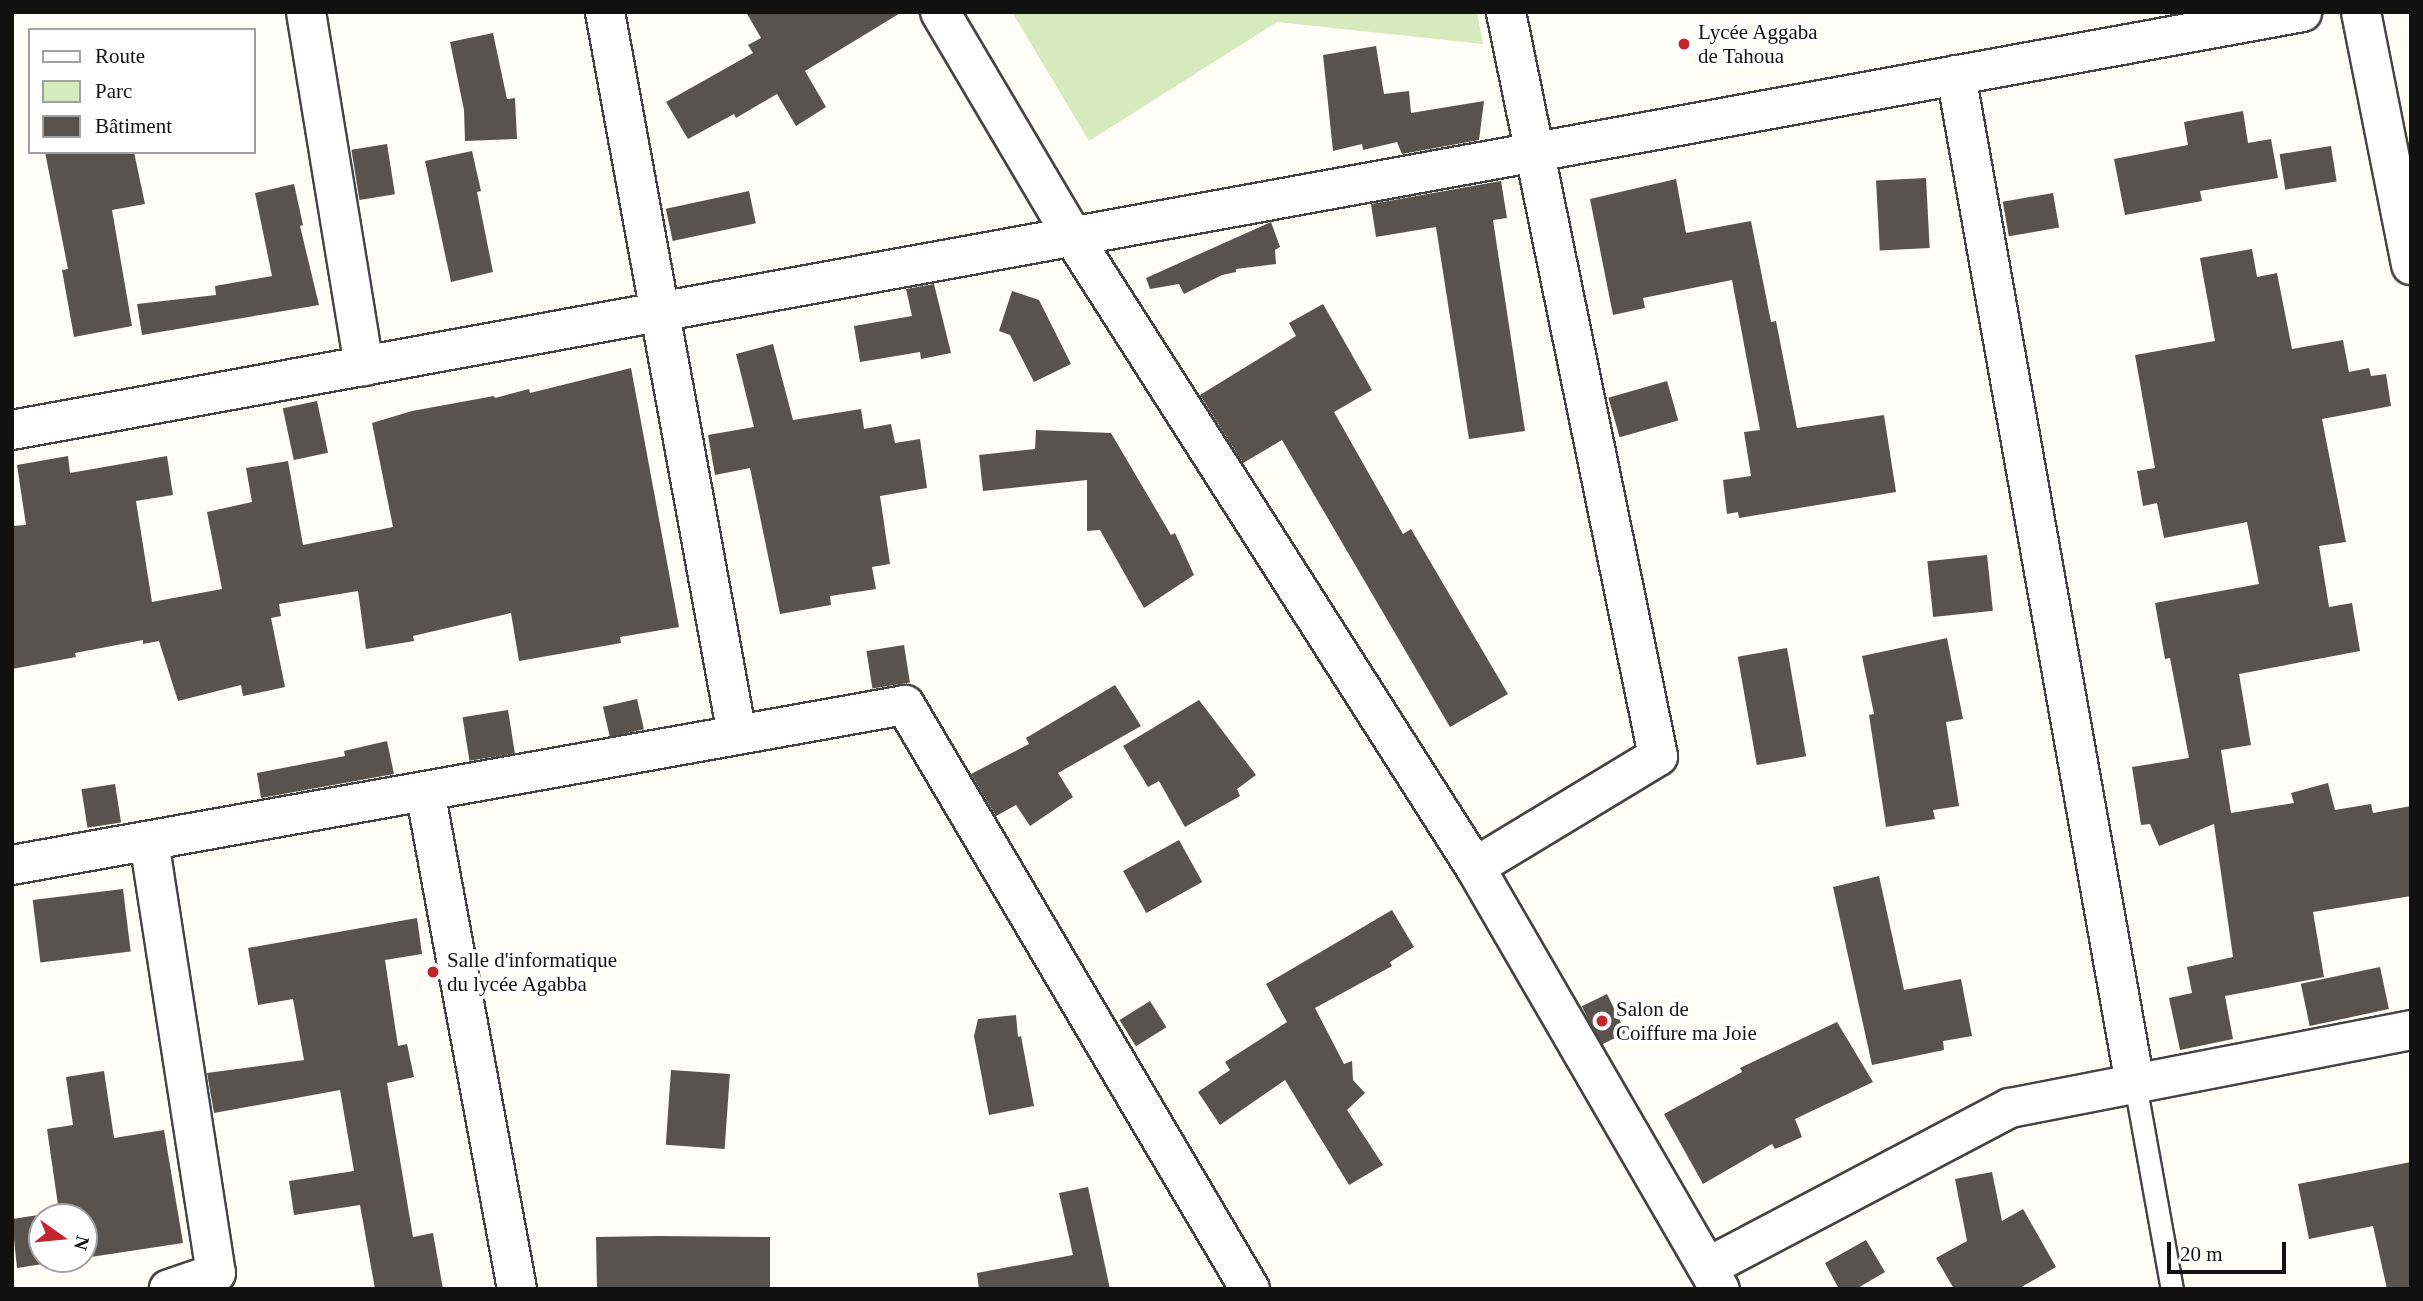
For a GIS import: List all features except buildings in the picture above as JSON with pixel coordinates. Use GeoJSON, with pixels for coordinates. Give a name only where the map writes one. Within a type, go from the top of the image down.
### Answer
{"type":"FeatureCollection","features":[{"type":"Feature","properties":{"kind":"street"},"geometry":{"type":"LineString","coordinates":[[306,12],[364,366]]}},
{"type":"Feature","properties":{"kind":"street"},"geometry":{"type":"LineString","coordinates":[[605,12],[662,312],[737,735]]}},
{"type":"Feature","properties":{"kind":"street"},"geometry":{"type":"LineString","coordinates":[[940,12],[1073,237],[1475,867],[1714,1278],[2010,1108],[2411,1030]]}},
{"type":"Feature","properties":{"kind":"street"},"geometry":{"type":"LineString","coordinates":[[1475,867],[1658,756],[1506,12]]}},
{"type":"Feature","properties":{"kind":"street"},"geometry":{"type":"LineString","coordinates":[[12,430],[2302,12]]}},
{"type":"Feature","properties":{"kind":"street"},"geometry":{"type":"LineString","coordinates":[[2361,12],[2411,265]]}},
{"type":"Feature","properties":{"kind":"street"},"geometry":{"type":"LineString","coordinates":[[1956,75],[2135,1084]]}},
{"type":"Feature","properties":{"kind":"street"},"geometry":{"type":"LineString","coordinates":[[12,865],[905,705],[1250,1289]]}},
{"type":"Feature","properties":{"kind":"street"},"geometry":{"type":"LineString","coordinates":[[425,791],[517,1289]]}},
{"type":"Feature","properties":{"kind":"street"},"geometry":{"type":"LineString","coordinates":[[149,841],[216,1273],[169,1289]]}},
{"type":"Feature","properties":{"kind":"lane"},"geometry":{"type":"LineString","coordinates":[[2135,1084],[2172,1289]]}},
{"type":"Feature","properties":{"kind":"green space"},"geometry":{"type":"Polygon","coordinates":[[[1012,12],[1477,12],[1483,44],[1277,22],[1089,141],[1012,12]]]}},
{"type":"Feature","properties":{"kind":"place","name":"Lycée Aggaba de Tahoua"},"geometry":{"type":"Point","coordinates":[1684,44]}},
{"type":"Feature","properties":{"kind":"place","name":"Salle d'informatique du lycée Agabba"},"geometry":{"type":"Point","coordinates":[433,972]}},
{"type":"Feature","properties":{"kind":"place","name":"Salon de Coiffure ma Joie"},"geometry":{"type":"Point","coordinates":[1602,1021]}}]}
